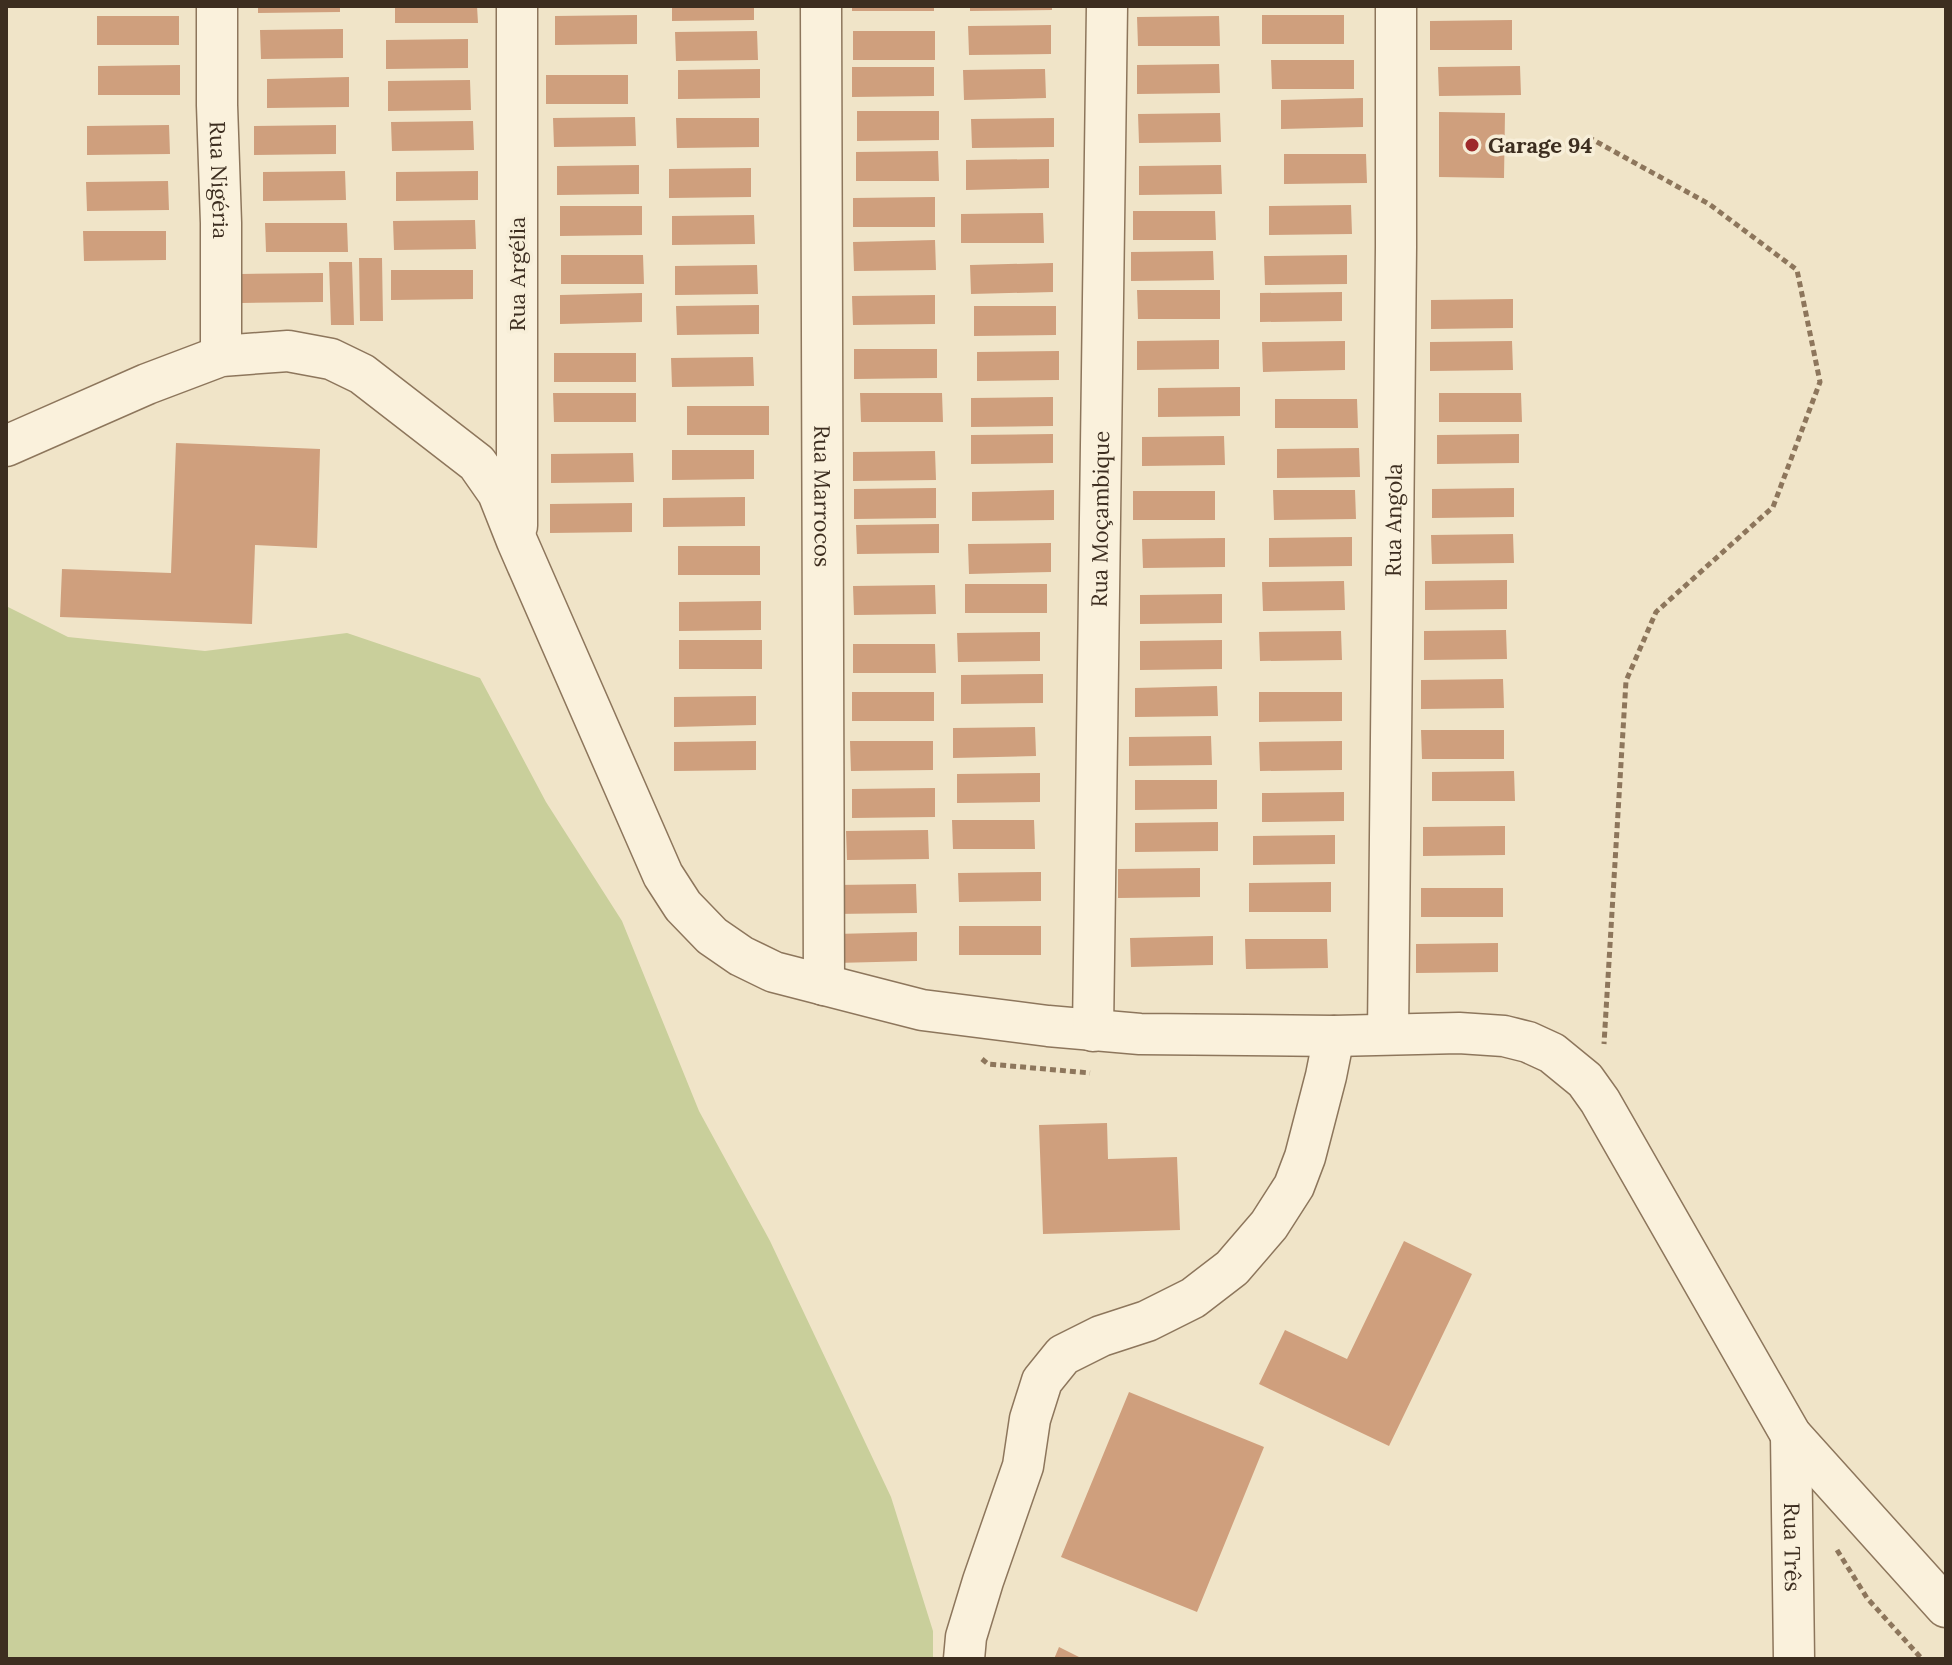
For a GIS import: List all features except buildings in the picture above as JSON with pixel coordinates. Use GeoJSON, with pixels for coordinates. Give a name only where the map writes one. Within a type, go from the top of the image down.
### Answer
{"type":"FeatureCollection","features":[{"type":"Feature","properties":{"kind":"street","name":"Rua Nigéria"},"geometry":{"type":"LineString","coordinates":[[217,6],[221,356]]}},
{"type":"Feature","properties":{"kind":"street","name":"Rua Argélia"},"geometry":{"type":"LineString","coordinates":[[517,6],[517,541]]}},
{"type":"Feature","properties":{"kind":"street","name":"Rua Marrocos"},"geometry":{"type":"LineString","coordinates":[[821,6],[824,985]]}},
{"type":"Feature","properties":{"kind":"street","name":"Rua Moçambique"},"geometry":{"type":"LineString","coordinates":[[1093,1031],[1107,6]]}},
{"type":"Feature","properties":{"kind":"street","name":"Rua Angola"},"geometry":{"type":"LineString","coordinates":[[1388,1034],[1396,6]]}},
{"type":"Feature","properties":{"kind":"street"},"geometry":{"type":"LineString","coordinates":[[6,446],[147,384],[221,356],[288,351],[331,359],[362,374],[477,463],[498,493],[663,875],[683,906],[712,936],[741,956],[774,972],[922,1010],[1093,1031],[1334,1036],[1459,1033],[1504,1036],[1552,1053],[1585,1080],[1600,1101],[1791,1435],[1946,1607]]}},
{"type":"Feature","properties":{"kind":"street"},"geometry":{"type":"LineString","coordinates":[[964,1659],[966,1637],[983,1581],[1023,1466],[1030,1419],[1042,1381],[1063,1355],[1101,1336],[1147,1321],[1193,1298],[1232,1268],[1269,1225],[1294,1186],[1305,1157],[1334,1036]]}},
{"type":"Feature","properties":{"kind":"street","name":"Rua Três"},"geometry":{"type":"LineString","coordinates":[[1791,1435],[1794,1659]]}},
{"type":"Feature","properties":{"kind":"path"},"geometry":{"type":"LineString","coordinates":[[1588,137],[1709,204],[1797,270],[1820,382],[1773,507],[1656,612],[1626,681],[1600,1101]]}},
{"type":"Feature","properties":{"kind":"path"},"geometry":{"type":"LineString","coordinates":[[977,1055],[988,1064],[1092,1074]]}},
{"type":"Feature","properties":{"kind":"path"},"geometry":{"type":"LineString","coordinates":[[1834,1545],[1867,1598],[1922,1659]]}},
{"type":"Feature","properties":{"kind":"green space"},"geometry":{"type":"Polygon","coordinates":[[[6,606],[68,637],[205,651],[347,633],[480,678],[546,802],[622,921],[699,1111],[770,1241],[891,1497],[933,1631],[933,1659],[6,1659],[6,606]]]}},
{"type":"Feature","properties":{"kind":"place","name":"Garage 94"},"geometry":{"type":"Point","coordinates":[1472,145]}}]}
